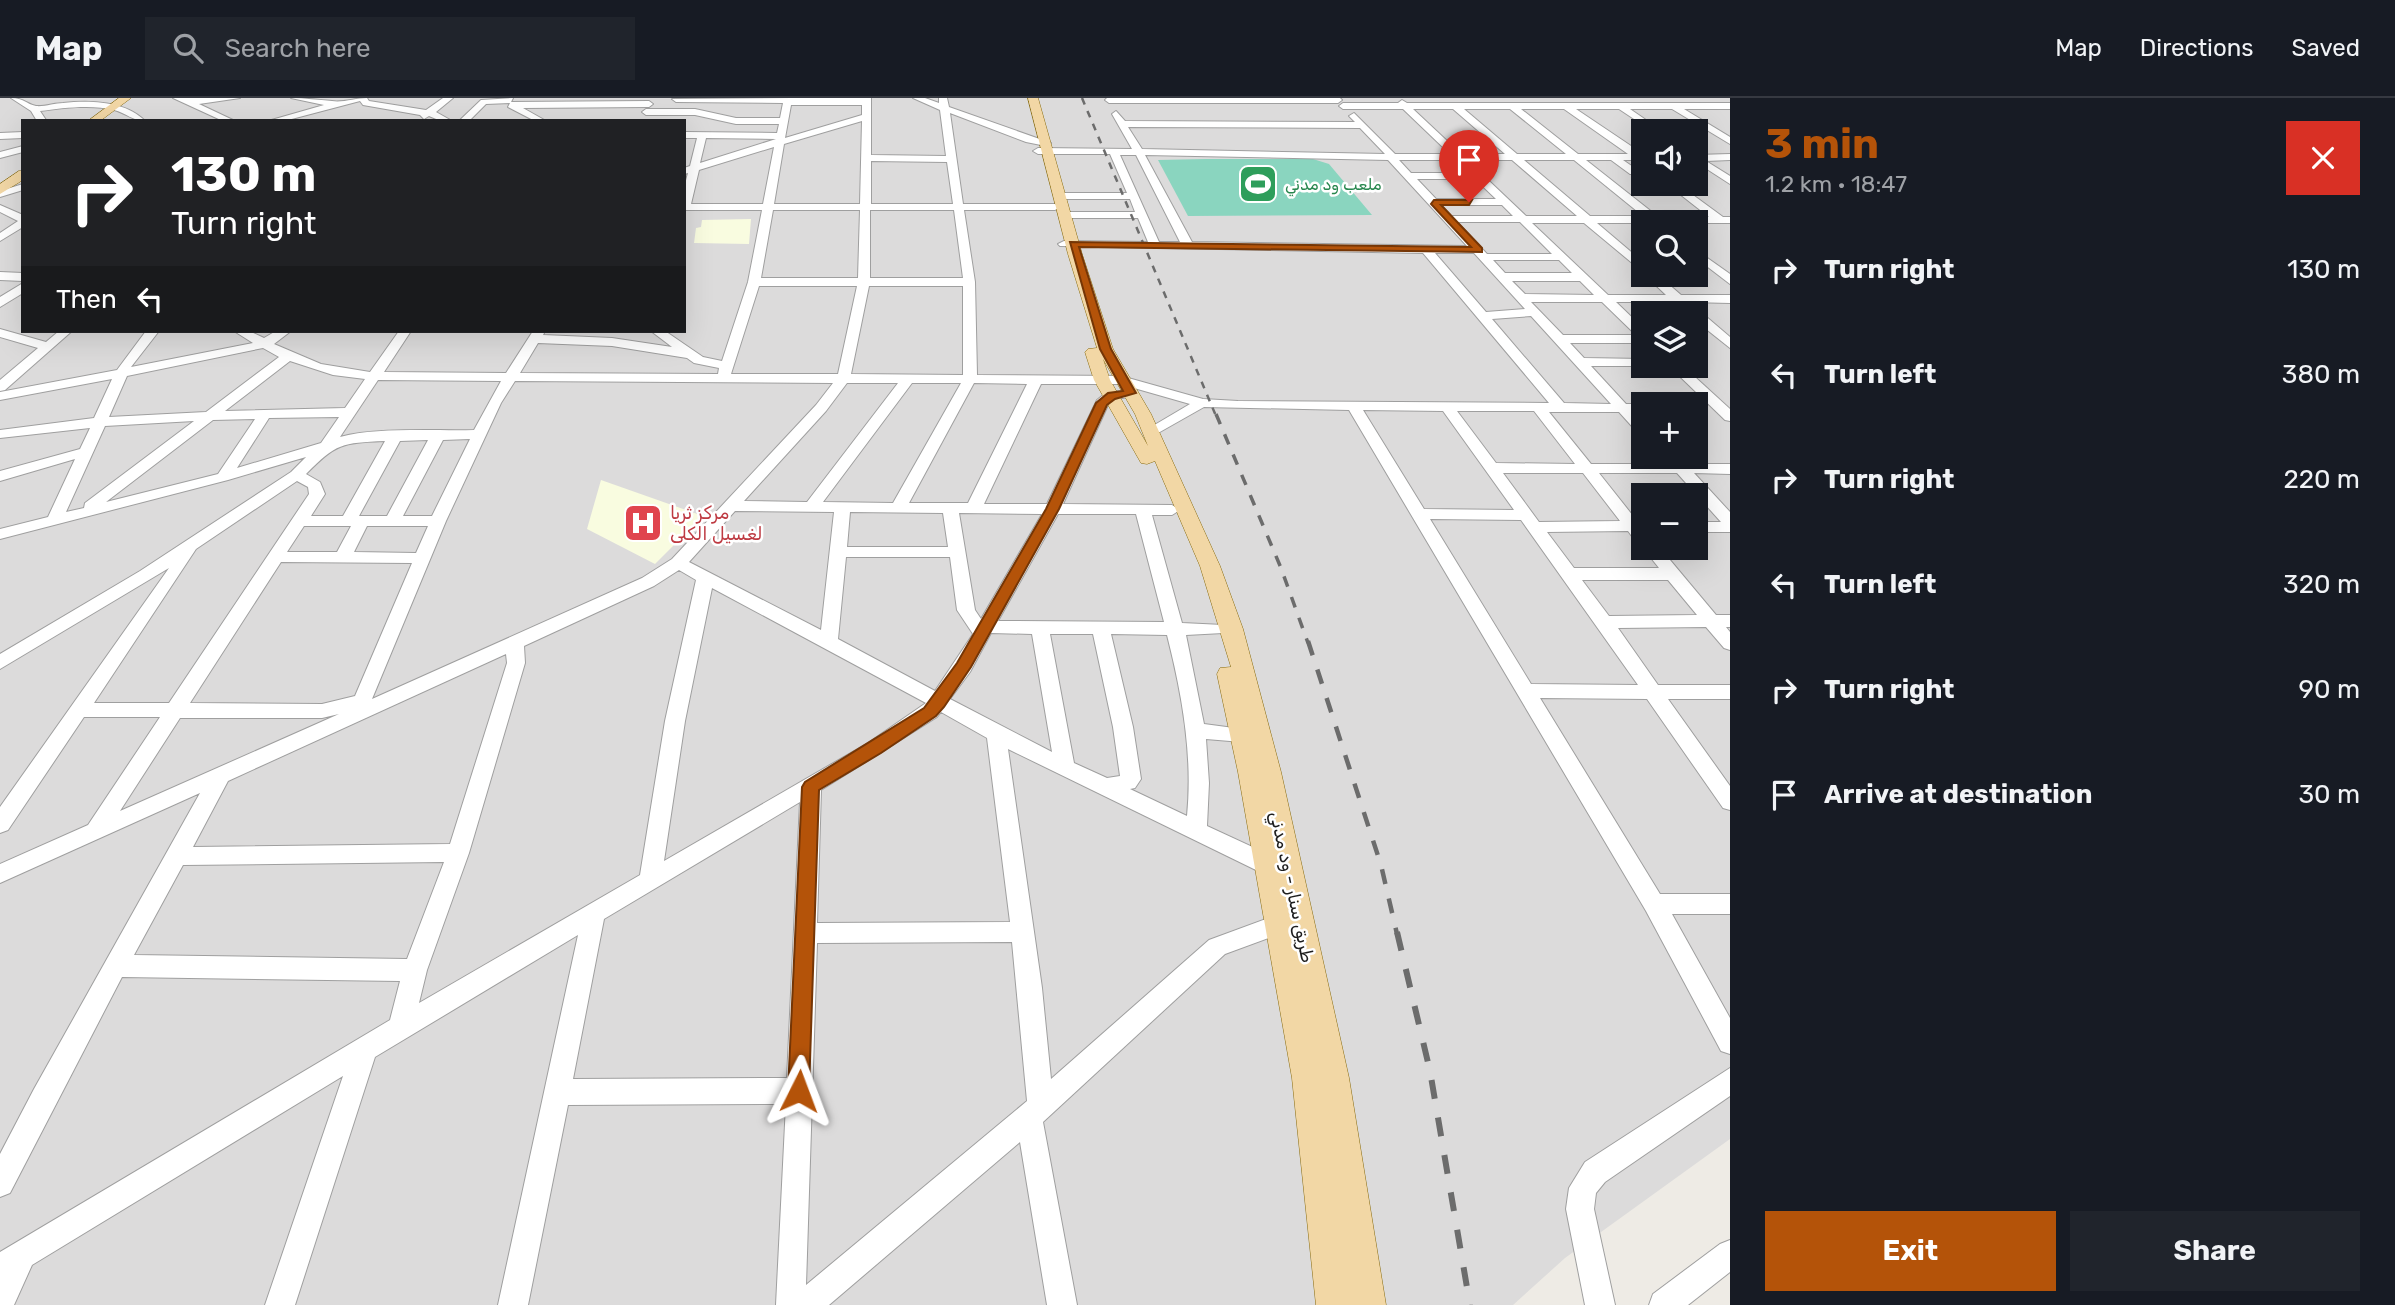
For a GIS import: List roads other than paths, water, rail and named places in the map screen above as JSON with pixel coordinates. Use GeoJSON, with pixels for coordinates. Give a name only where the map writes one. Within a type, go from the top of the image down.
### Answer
{"type":"FeatureCollection","features":[{"type":"Feature","properties":{"kind":"main road"},"geometry":{"type":"LineString","coordinates":[[103,119],[126,98]]}},
{"type":"Feature","properties":{"kind":"main road"},"geometry":{"type":"LineString","coordinates":[[96,119],[133,98]]}},
{"type":"Feature","properties":{"kind":"main road"},"geometry":{"type":"LineString","coordinates":[[1023,98],[1042,147],[1069,244],[1111,363],[1116,387],[1164,481]]}},
{"type":"Feature","properties":{"kind":"main road"},"geometry":{"type":"LineString","coordinates":[[1033,98],[1042,147]]}},
{"type":"Feature","properties":{"kind":"main road"},"geometry":{"type":"LineString","coordinates":[[0,190],[21,174]]}},
{"type":"Feature","properties":{"kind":"main road"},"geometry":{"type":"LineString","coordinates":[[1116,387],[1151,433],[1164,481]]}},
{"type":"Feature","properties":{"kind":"main road","name":"طريق سنار - ود مدني"},"geometry":{"type":"LineString","coordinates":[[1164,481],[1171,510],[1195,566],[1217,629],[1242,735],[1307,1078],[1334,1305]]}},
{"type":"Feature","properties":{"kind":"main road","name":"طريق سنار - ود مدني"},"geometry":{"type":"LineString","coordinates":[[1164,481],[1222,598],[1261,736],[1334,1078],[1368,1305]]}},
{"type":"Feature","properties":{"kind":"street"},"geometry":{"type":"LineString","coordinates":[[15,101],[32,98]]}},
{"type":"Feature","properties":{"kind":"street"},"geometry":{"type":"LineString","coordinates":[[182,100],[236,98]]}},
{"type":"Feature","properties":{"kind":"street"},"geometry":{"type":"LineString","coordinates":[[295,98],[337,104]]}},
{"type":"Feature","properties":{"kind":"street"},"geometry":{"type":"LineString","coordinates":[[417,119],[448,99],[460,98]]}},
{"type":"Feature","properties":{"kind":"street"},"geometry":{"type":"LineString","coordinates":[[917,98],[943,103],[1042,147],[1114,152],[1292,153],[1310,149],[1392,157],[1631,157]]}},
{"type":"Feature","properties":{"kind":"street"},"geometry":{"type":"LineString","coordinates":[[1396,98],[1631,325]]}},
{"type":"Feature","properties":{"kind":"street"},"geometry":{"type":"LineString","coordinates":[[1446,98],[1631,258]]}},
{"type":"Feature","properties":{"kind":"street"},"geometry":{"type":"LineString","coordinates":[[1502,98],[1642,210]]}},
{"type":"Feature","properties":{"kind":"street"},"geometry":{"type":"LineString","coordinates":[[1555,98],[1631,150]]}},
{"type":"Feature","properties":{"kind":"street"},"geometry":{"type":"LineString","coordinates":[[1608,98],[1640,119]]}},
{"type":"Feature","properties":{"kind":"street"},"geometry":{"type":"LineString","coordinates":[[1662,98],[1730,141]]}},
{"type":"Feature","properties":{"kind":"street"},"geometry":{"type":"LineString","coordinates":[[1716,98],[1730,106]]}},
{"type":"Feature","properties":{"kind":"street"},"geometry":{"type":"LineString","coordinates":[[0,873],[222,773],[358,708],[515,643],[648,582],[678,563],[844,379],[864,281],[867,100],[716,99],[647,107],[595,108],[564,101],[510,104],[484,102],[465,119]]}},
{"type":"Feature","properties":{"kind":"street"},"geometry":{"type":"LineString","coordinates":[[1109,99],[1161,102],[1249,124],[1273,124]]}},
{"type":"Feature","properties":{"kind":"street"},"geometry":{"type":"LineString","coordinates":[[1109,99],[1188,246]]}},
{"type":"Feature","properties":{"kind":"street"},"geometry":{"type":"LineString","coordinates":[[1119,119],[1182,109],[1209,101],[1259,99],[1284,108],[1362,125]]}},
{"type":"Feature","properties":{"kind":"street"},"geometry":{"type":"LineString","coordinates":[[182,100],[226,119]]}},
{"type":"Feature","properties":{"kind":"street"},"geometry":{"type":"LineString","coordinates":[[363,100],[368,114]]}},
{"type":"Feature","properties":{"kind":"street"},"geometry":{"type":"LineString","coordinates":[[280,119],[363,100],[442,119]]}},
{"type":"Feature","properties":{"kind":"street"},"geometry":{"type":"LineString","coordinates":[[725,372],[754,282],[787,100]]}},
{"type":"Feature","properties":{"kind":"street"},"geometry":{"type":"LineString","coordinates":[[15,101],[34,109],[66,105],[115,108],[131,113],[138,119]]}},
{"type":"Feature","properties":{"kind":"street"},"geometry":{"type":"LineString","coordinates":[[1339,101],[1409,176],[1430,194],[1631,417]]}},
{"type":"Feature","properties":{"kind":"street"},"geometry":{"type":"LineString","coordinates":[[1273,124],[1284,108],[1339,101],[1405,106],[1730,106]]}},
{"type":"Feature","properties":{"kind":"street"},"geometry":{"type":"LineString","coordinates":[[899,506],[970,379],[969,282],[943,103]]}},
{"type":"Feature","properties":{"kind":"street"},"geometry":{"type":"LineString","coordinates":[[510,104],[527,110],[539,119]]}},
{"type":"Feature","properties":{"kind":"street"},"geometry":{"type":"LineString","coordinates":[[647,107],[695,112],[736,121],[785,121]]}},
{"type":"Feature","properties":{"kind":"street"},"geometry":{"type":"LineString","coordinates":[[1284,108],[1301,134]]}},
{"type":"Feature","properties":{"kind":"street"},"geometry":{"type":"LineString","coordinates":[[34,109],[40,119]]}},
{"type":"Feature","properties":{"kind":"street"},"geometry":{"type":"LineString","coordinates":[[315,119],[317,110]]}},
{"type":"Feature","properties":{"kind":"street"},"geometry":{"type":"LineString","coordinates":[[689,170],[782,138],[866,117]]}},
{"type":"Feature","properties":{"kind":"street"},"geometry":{"type":"LineString","coordinates":[[1249,124],[1267,152]]}},
{"type":"Feature","properties":{"kind":"street"},"geometry":{"type":"LineString","coordinates":[[1273,124],[1279,134]]}},
{"type":"Feature","properties":{"kind":"street"},"geometry":{"type":"LineString","coordinates":[[0,136],[21,135]]}},
{"type":"Feature","properties":{"kind":"street"},"geometry":{"type":"LineString","coordinates":[[686,135],[782,138]]}},
{"type":"Feature","properties":{"kind":"street"},"geometry":{"type":"LineString","coordinates":[[686,198],[689,170],[702,135]]}},
{"type":"Feature","properties":{"kind":"street"},"geometry":{"type":"LineString","coordinates":[[1285,143],[1292,153]]}},
{"type":"Feature","properties":{"kind":"street"},"geometry":{"type":"LineString","coordinates":[[0,155],[21,150]]}},
{"type":"Feature","properties":{"kind":"street"},"geometry":{"type":"LineString","coordinates":[[1114,152],[1155,245]]}},
{"type":"Feature","properties":{"kind":"street"},"geometry":{"type":"LineString","coordinates":[[1613,157],[1631,170]]}},
{"type":"Feature","properties":{"kind":"street"},"geometry":{"type":"LineString","coordinates":[[865,158],[950,159]]}},
{"type":"Feature","properties":{"kind":"street"},"geometry":{"type":"LineString","coordinates":[[1708,158],[1730,158]]}},
{"type":"Feature","properties":{"kind":"street"},"geometry":{"type":"LineString","coordinates":[[1708,166],[1730,181]]}},
{"type":"Feature","properties":{"kind":"street"},"geometry":{"type":"LineString","coordinates":[[1409,176],[1479,176]]}},
{"type":"Feature","properties":{"kind":"street"},"geometry":{"type":"LineString","coordinates":[[0,190],[21,187]]}},
{"type":"Feature","properties":{"kind":"street"},"geometry":{"type":"LineString","coordinates":[[1480,189],[1492,189]]}},
{"type":"Feature","properties":{"kind":"street"},"geometry":{"type":"LineString","coordinates":[[1430,194],[1505,202]]}},
{"type":"Feature","properties":{"kind":"street"},"geometry":{"type":"LineString","coordinates":[[1060,206],[1132,196]]}},
{"type":"Feature","properties":{"kind":"street"},"geometry":{"type":"LineString","coordinates":[[1689,196],[1727,222]]}},
{"type":"Feature","properties":{"kind":"street"},"geometry":{"type":"LineString","coordinates":[[686,207],[1060,206],[1140,215]]}},
{"type":"Feature","properties":{"kind":"street"},"geometry":{"type":"LineString","coordinates":[[0,208],[20,217],[0,238]]}},
{"type":"Feature","properties":{"kind":"street"},"geometry":{"type":"LineString","coordinates":[[1450,219],[1631,221]]}},
{"type":"Feature","properties":{"kind":"street"},"geometry":{"type":"LineString","coordinates":[[1708,222],[1727,222]]}},
{"type":"Feature","properties":{"kind":"street"},"geometry":{"type":"LineString","coordinates":[[1069,244],[1426,249],[1563,257]]}},
{"type":"Feature","properties":{"kind":"street"},"geometry":{"type":"LineString","coordinates":[[1426,249],[1561,408]]}},
{"type":"Feature","properties":{"kind":"street"},"geometry":{"type":"LineString","coordinates":[[1708,262],[1730,279]]}},
{"type":"Feature","properties":{"kind":"street"},"geometry":{"type":"LineString","coordinates":[[0,276],[21,277]]}},
{"type":"Feature","properties":{"kind":"street"},"geometry":{"type":"LineString","coordinates":[[1504,278],[1584,277]]}},
{"type":"Feature","properties":{"kind":"street"},"geometry":{"type":"LineString","coordinates":[[754,282],[969,282]]}},
{"type":"Feature","properties":{"kind":"street"},"geometry":{"type":"LineString","coordinates":[[1664,287],[1679,301]]}},
{"type":"Feature","properties":{"kind":"street"},"geometry":{"type":"LineString","coordinates":[[0,303],[21,288]]}},
{"type":"Feature","properties":{"kind":"street"},"geometry":{"type":"LineString","coordinates":[[1522,298],[1730,299]]}},
{"type":"Feature","properties":{"kind":"street"},"geometry":{"type":"LineString","coordinates":[[1483,316],[1535,312]]}},
{"type":"Feature","properties":{"kind":"street"},"geometry":{"type":"LineString","coordinates":[[1708,325],[1730,344]]}},
{"type":"Feature","properties":{"kind":"street"},"geometry":{"type":"LineString","coordinates":[[0,333],[47,346]]}},
{"type":"Feature","properties":{"kind":"street"},"geometry":{"type":"LineString","coordinates":[[0,387],[63,333]]}},
{"type":"Feature","properties":{"kind":"street"},"geometry":{"type":"LineString","coordinates":[[55,519],[127,362],[151,333]]}},
{"type":"Feature","properties":{"kind":"street"},"geometry":{"type":"LineString","coordinates":[[244,333],[287,357],[325,372],[372,376],[725,372],[844,379],[1036,379],[1116,387],[1202,403],[1354,407],[1631,408]]}},
{"type":"Feature","properties":{"kind":"street"},"geometry":{"type":"LineString","coordinates":[[0,396],[121,375],[264,344],[282,333]]}},
{"type":"Feature","properties":{"kind":"street"},"geometry":{"type":"LineString","coordinates":[[0,662],[194,545],[296,475],[327,445],[403,333]]}},
{"type":"Feature","properties":{"kind":"street"},"geometry":{"type":"LineString","coordinates":[[660,333],[689,354],[725,372]]}},
{"type":"Feature","properties":{"kind":"street"},"geometry":{"type":"LineString","coordinates":[[358,708],[438,521],[510,376],[536,335],[612,342],[689,354]]}},
{"type":"Feature","properties":{"kind":"street"},"geometry":{"type":"LineString","coordinates":[[1560,339],[1631,337]]}},
{"type":"Feature","properties":{"kind":"street"},"geometry":{"type":"LineString","coordinates":[[85,511],[287,357]]}},
{"type":"Feature","properties":{"kind":"street"},"geometry":{"type":"LineString","coordinates":[[1581,362],[1631,363]]}},
{"type":"Feature","properties":{"kind":"street"},"geometry":{"type":"LineString","coordinates":[[0,369],[22,368]]}},
{"type":"Feature","properties":{"kind":"street"},"geometry":{"type":"LineString","coordinates":[[1690,378],[1727,411]]}},
{"type":"Feature","properties":{"kind":"street"},"geometry":{"type":"LineString","coordinates":[[812,506],[908,379]]}},
{"type":"Feature","properties":{"kind":"street"},"geometry":{"type":"LineString","coordinates":[[975,506],[1036,379]]}},
{"type":"Feature","properties":{"kind":"street"},"geometry":{"type":"LineString","coordinates":[[0,1301],[11,1261],[365,1048],[811,787],[930,712],[939,703],[984,631],[1053,509],[1097,412],[1116,387]]}},
{"type":"Feature","properties":{"kind":"street"},"geometry":{"type":"LineString","coordinates":[[1151,433],[1167,421],[1202,403]]}},
{"type":"Feature","properties":{"kind":"street"},"geometry":{"type":"LineString","coordinates":[[1354,407],[1416,514],[1654,904],[1730,1042]]}},
{"type":"Feature","properties":{"kind":"street"},"geometry":{"type":"LineString","coordinates":[[1447,407],[1604,622],[1730,802]]}},
{"type":"Feature","properties":{"kind":"street"},"geometry":{"type":"LineString","coordinates":[[1539,408],[1631,520]]}},
{"type":"Feature","properties":{"kind":"street"},"geometry":{"type":"LineString","coordinates":[[1708,409],[1727,411]]}},
{"type":"Feature","properties":{"kind":"street"},"geometry":{"type":"LineString","coordinates":[[0,434],[101,421],[211,414],[349,412]]}},
{"type":"Feature","properties":{"kind":"street"},"geometry":{"type":"LineString","coordinates":[[223,477],[265,414]]}},
{"type":"Feature","properties":{"kind":"street"},"geometry":{"type":"LineString","coordinates":[[0,534],[223,477],[360,436],[480,434]]}},
{"type":"Feature","properties":{"kind":"street"},"geometry":{"type":"LineString","coordinates":[[343,557],[355,521],[397,435]]}},
{"type":"Feature","properties":{"kind":"street"},"geometry":{"type":"LineString","coordinates":[[392,521],[438,435]]}},
{"type":"Feature","properties":{"kind":"street"},"geometry":{"type":"LineString","coordinates":[[0,476],[88,451]]}},
{"type":"Feature","properties":{"kind":"street"},"geometry":{"type":"LineString","coordinates":[[1492,468],[1631,469]]}},
{"type":"Feature","properties":{"kind":"street"},"geometry":{"type":"LineString","coordinates":[[1682,469],[1730,524]]}},
{"type":"Feature","properties":{"kind":"street"},"geometry":{"type":"LineString","coordinates":[[1708,469],[1730,469]]}},
{"type":"Feature","properties":{"kind":"street"},"geometry":{"type":"LineString","coordinates":[[96,831],[277,557],[318,489],[296,475]]}},
{"type":"Feature","properties":{"kind":"street"},"geometry":{"type":"LineString","coordinates":[[732,506],[975,506],[1171,510]]}},
{"type":"Feature","properties":{"kind":"street"},"geometry":{"type":"LineString","coordinates":[[829,641],[844,506]]}},
{"type":"Feature","properties":{"kind":"street"},"geometry":{"type":"LineString","coordinates":[[950,506],[966,610],[984,631]]}},
{"type":"Feature","properties":{"kind":"street"},"geometry":{"type":"LineString","coordinates":[[1143,511],[1162,569],[1196,731],[1201,766],[1196,832]]}},
{"type":"Feature","properties":{"kind":"street"},"geometry":{"type":"LineString","coordinates":[[1416,514],[1631,529]]}},
{"type":"Feature","properties":{"kind":"street"},"geometry":{"type":"LineString","coordinates":[[300,521],[438,521]]}},
{"type":"Feature","properties":{"kind":"street"},"geometry":{"type":"LineString","coordinates":[[1708,526],[1730,524]]}},
{"type":"Feature","properties":{"kind":"street"},"geometry":{"type":"LineString","coordinates":[[0,824],[194,545]]}},
{"type":"Feature","properties":{"kind":"street"},"geometry":{"type":"LineString","coordinates":[[839,552],[956,552]]}},
{"type":"Feature","properties":{"kind":"street"},"geometry":{"type":"LineString","coordinates":[[277,557],[422,558]]}},
{"type":"Feature","properties":{"kind":"street"},"geometry":{"type":"LineString","coordinates":[[1661,560],[1730,644]]}},
{"type":"Feature","properties":{"kind":"street"},"geometry":{"type":"LineString","coordinates":[[678,563],[829,641],[996,734],[1266,864]]}},
{"type":"Feature","properties":{"kind":"street"},"geometry":{"type":"LineString","coordinates":[[1569,574],[1673,575]]}},
{"type":"Feature","properties":{"kind":"street"},"geometry":{"type":"LineString","coordinates":[[650,882],[675,721],[705,578]]}},
{"type":"Feature","properties":{"kind":"street"},"geometry":{"type":"LineString","coordinates":[[1604,622],[1730,621]]}},
{"type":"Feature","properties":{"kind":"street"},"geometry":{"type":"LineString","coordinates":[[984,631],[1040,628],[1217,629]]}},
{"type":"Feature","properties":{"kind":"street"},"geometry":{"type":"LineString","coordinates":[[1040,628],[1065,767]]}},
{"type":"Feature","properties":{"kind":"street"},"geometry":{"type":"LineString","coordinates":[[1101,628],[1123,727],[1131,779],[1105,787]]}},
{"type":"Feature","properties":{"kind":"street"},"geometry":{"type":"LineString","coordinates":[[401,1027],[415,970],[458,853],[516,663],[515,643]]}},
{"type":"Feature","properties":{"kind":"street"},"geometry":{"type":"LineString","coordinates":[[1525,691],[1730,692]]}},
{"type":"Feature","properties":{"kind":"street"},"geometry":{"type":"LineString","coordinates":[[81,710],[322,711],[358,708]]}},
{"type":"Feature","properties":{"kind":"street"},"geometry":{"type":"LineString","coordinates":[[1196,731],[1242,735]]}},
{"type":"Feature","properties":{"kind":"street"},"geometry":{"type":"LineString","coordinates":[[996,734],[1023,932],[1035,1111],[1062,1305]]}},
{"type":"Feature","properties":{"kind":"street"},"geometry":{"type":"LineString","coordinates":[[0,1183],[43,1098],[222,773]]}},
{"type":"Feature","properties":{"kind":"street"},"geometry":{"type":"LineString","coordinates":[[791,1305],[811,787]]}},
{"type":"Feature","properties":{"kind":"street"},"geometry":{"type":"LineString","coordinates":[[178,856],[458,853]]}},
{"type":"Feature","properties":{"kind":"street"},"geometry":{"type":"LineString","coordinates":[[1654,904],[1730,904]]}},
{"type":"Feature","properties":{"kind":"street"},"geometry":{"type":"LineString","coordinates":[[513,1305],[594,914]]}},
{"type":"Feature","properties":{"kind":"street"},"geometry":{"type":"LineString","coordinates":[[806,1305],[1035,1111],[1217,947],[1277,925]]}},
{"type":"Feature","properties":{"kind":"street"},"geometry":{"type":"LineString","coordinates":[[806,933],[1023,932]]}},
{"type":"Feature","properties":{"kind":"street"},"geometry":{"type":"LineString","coordinates":[[117,966],[415,970]]}},
{"type":"Feature","properties":{"kind":"street"},"geometry":{"type":"LineString","coordinates":[[280,1305],[365,1048]]}},
{"type":"Feature","properties":{"kind":"street"},"geometry":{"type":"LineString","coordinates":[[1600,1305],[1580,1209],[1583,1188],[1595,1172],[1730,1081]]}},
{"type":"Feature","properties":{"kind":"street"},"geometry":{"type":"LineString","coordinates":[[557,1092],[799,1091]]}},
{"type":"Feature","properties":{"kind":"street"},"geometry":{"type":"LineString","coordinates":[[1664,1305],[1730,1254]]}},
{"type":"Feature","properties":{"kind":"railway"},"geometry":{"type":"LineString","coordinates":[[1082,98],[1216,416]]}},
{"type":"Feature","properties":{"kind":"railway"},"geometry":{"type":"LineString","coordinates":[[1216,414],[1281,568],[1308,643]]}},
{"type":"Feature","properties":{"kind":"railway"},"geometry":{"type":"LineString","coordinates":[[1308,641],[1381,865],[1397,934]]}},
{"type":"Feature","properties":{"kind":"railway"},"geometry":{"type":"LineString","coordinates":[[1397,932],[1430,1071],[1470,1305]]}},
{"type":"Feature","properties":{"kind":"place","name":"ملعب ود مدني"},"geometry":{"type":"Point","coordinates":[1258,184]}},
{"type":"Feature","properties":{"kind":"place","name":"مركز ثريا لغسيل الكلى"},"geometry":{"type":"Point","coordinates":[643,523]}}]}
